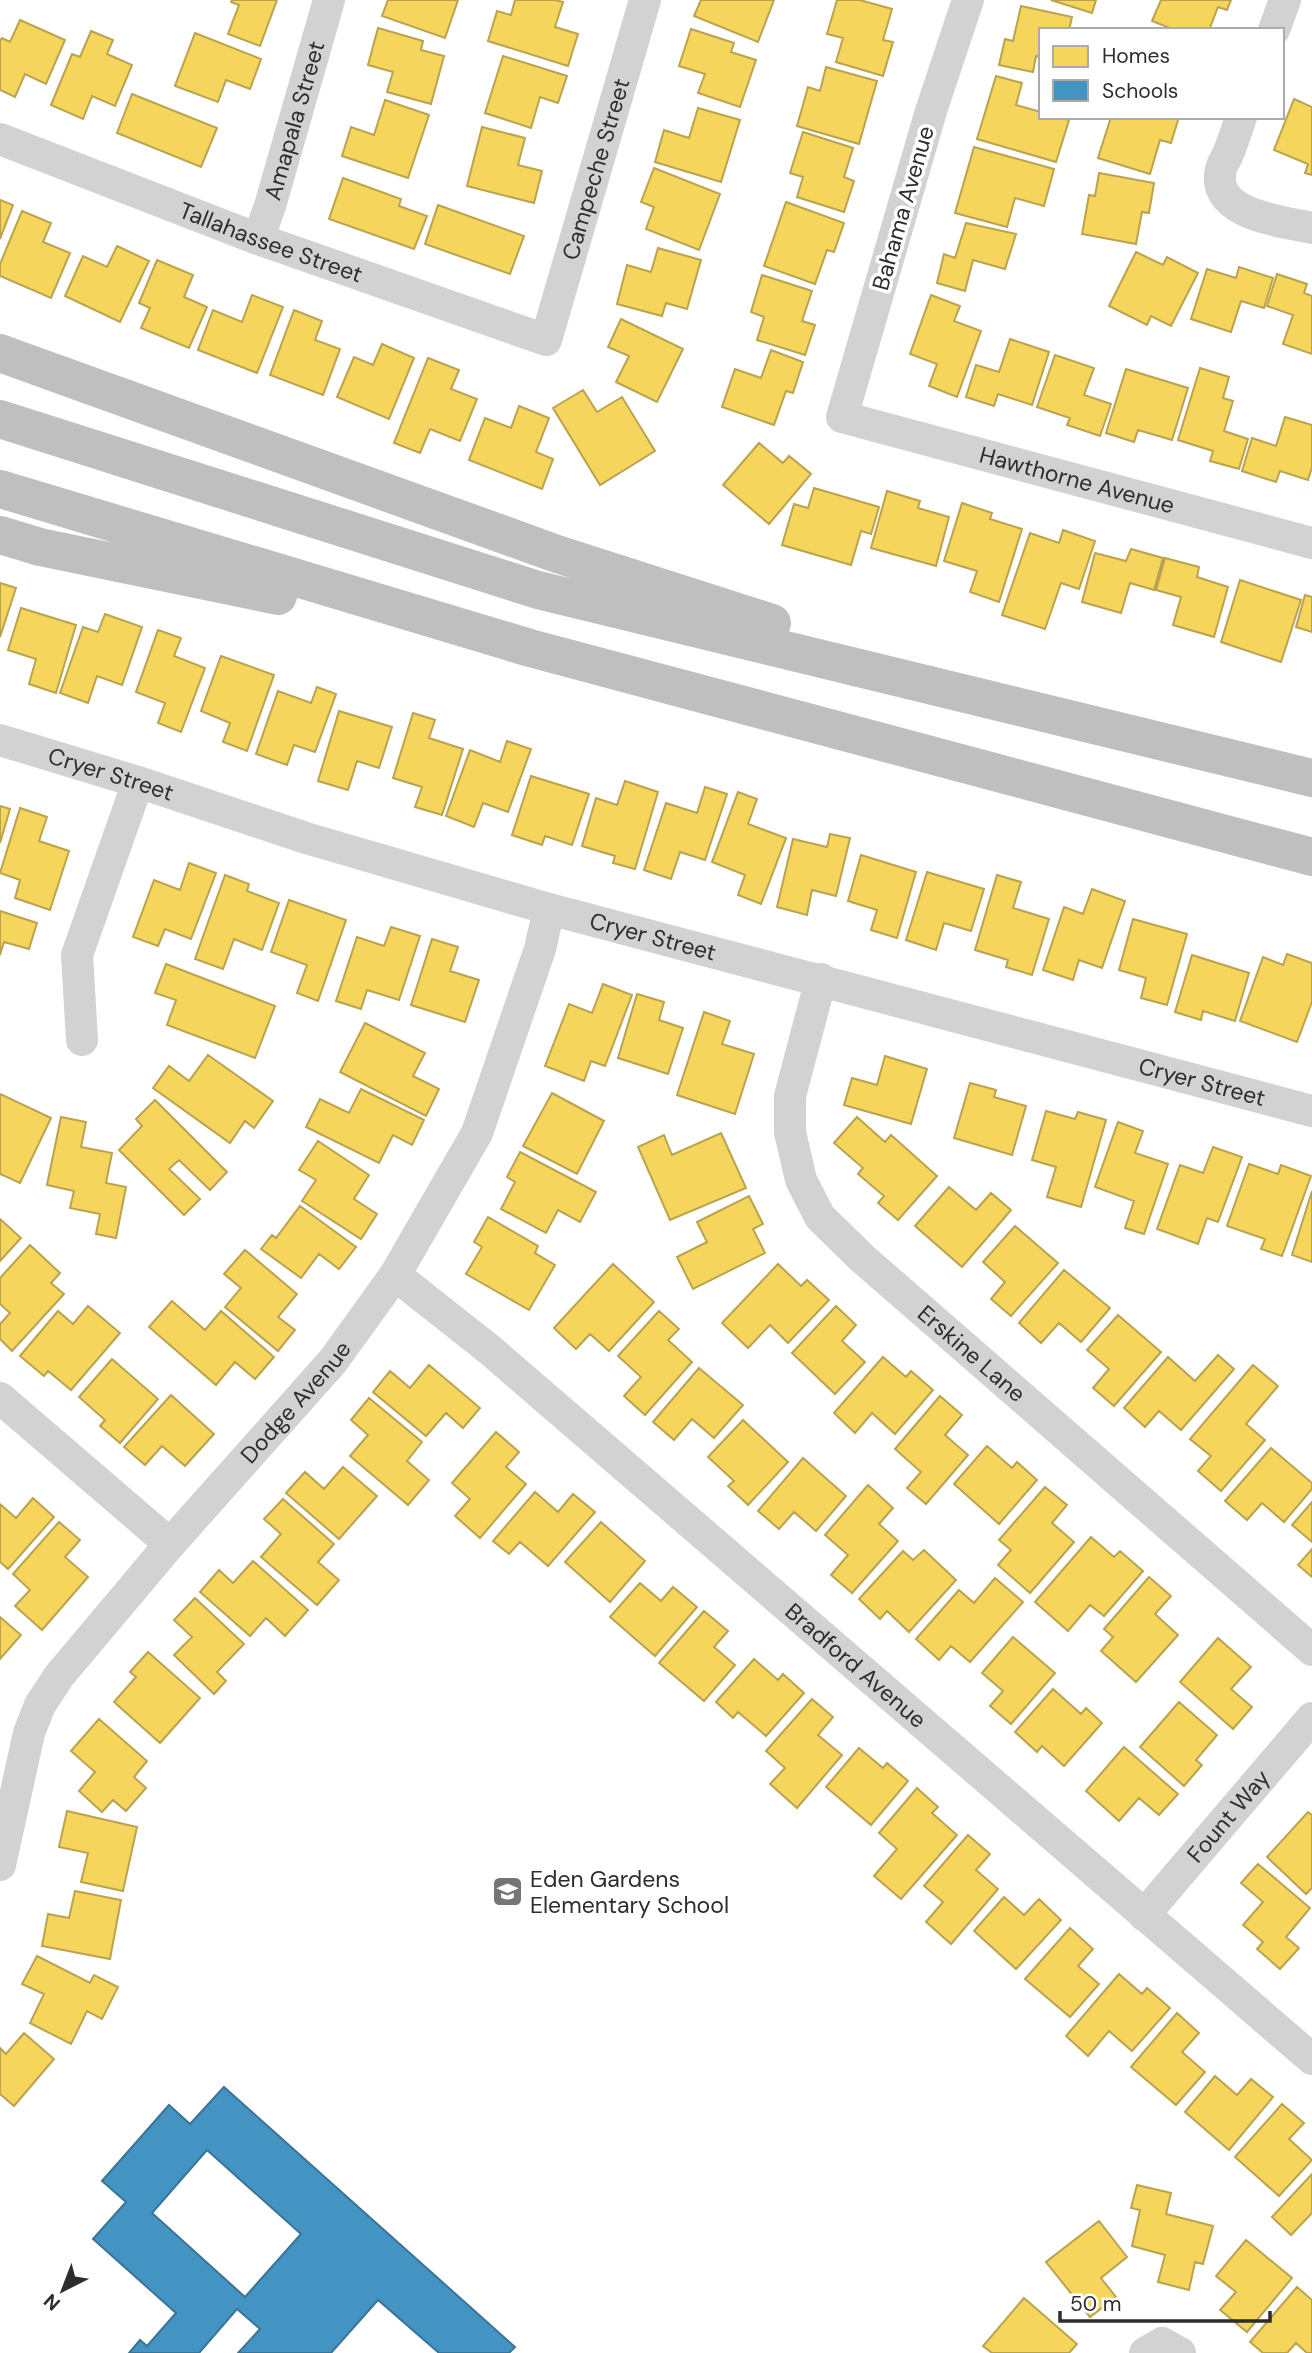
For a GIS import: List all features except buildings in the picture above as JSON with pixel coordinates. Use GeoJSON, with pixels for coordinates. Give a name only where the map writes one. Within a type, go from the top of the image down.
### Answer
{"type":"FeatureCollection","features":[{"type":"Feature","properties":{"kind":"highway"},"geometry":{"type":"LineString","coordinates":[[0,353],[557,554],[1067,718]]}},
{"type":"Feature","properties":{"kind":"highway"},"geometry":{"type":"LineString","coordinates":[[0,419],[538,590],[1312,778]]}},
{"type":"Feature","properties":{"kind":"highway"},"geometry":{"type":"LineString","coordinates":[[0,489],[530,648],[1312,857]]}},
{"type":"Feature","properties":{"kind":"highway"},"geometry":{"type":"LineString","coordinates":[[0,535],[40,547],[530,648]]}},
{"type":"Feature","properties":{"kind":"street","name":"Amapala Street"},"geometry":{"type":"LineString","coordinates":[[258,239],[270,206],[329,0]]}},
{"type":"Feature","properties":{"kind":"street","name":"Campeche Street"},"geometry":{"type":"LineString","coordinates":[[546,340],[645,0]]}},
{"type":"Feature","properties":{"kind":"street","name":"Bahama Avenue"},"geometry":{"type":"LineString","coordinates":[[842,417],[931,111],[968,0]]}},
{"type":"Feature","properties":{"kind":"street"},"geometry":{"type":"LineString","coordinates":[[1275,28],[1284,0]]}},
{"type":"Feature","properties":{"kind":"street"},"geometry":{"type":"LineString","coordinates":[[1240,119],[1221,168],[1220,182],[1224,195],[1233,205],[1247,212],[1312,228]]}},
{"type":"Feature","properties":{"kind":"street","name":"Tallahassee Street"},"geometry":{"type":"LineString","coordinates":[[0,139],[258,239],[546,340]]}},
{"type":"Feature","properties":{"kind":"street","name":"Hawthorne Avenue"},"geometry":{"type":"LineString","coordinates":[[842,417],[1312,543]]}},
{"type":"Feature","properties":{"kind":"street","name":"Cryer Street"},"geometry":{"type":"LineString","coordinates":[[0,740],[306,838],[549,908],[1312,1111]]}},
{"type":"Feature","properties":{"kind":"street"},"geometry":{"type":"LineString","coordinates":[[82,1040],[77,955],[138,782]]}},
{"type":"Feature","properties":{"kind":"street","name":"Dodge Avenue"},"geometry":{"type":"LineString","coordinates":[[0,1865],[29,1733],[40,1705],[59,1676],[170,1544],[334,1361],[395,1275],[477,1133],[540,949],[549,908]]}},
{"type":"Feature","properties":{"kind":"street","name":"Erskine Lane"},"geometry":{"type":"LineString","coordinates":[[821,979],[790,1096],[790,1132],[801,1180],[820,1217],[862,1258],[1312,1650]]}},
{"type":"Feature","properties":{"kind":"street","name":"Bradford Avenue"},"geometry":{"type":"LineString","coordinates":[[395,1275],[490,1350],[1312,2059]]}},
{"type":"Feature","properties":{"kind":"street"},"geometry":{"type":"LineString","coordinates":[[0,1398],[170,1544]]}},
{"type":"Feature","properties":{"kind":"street","name":"Fount Way"},"geometry":{"type":"LineString","coordinates":[[1144,1915],[1312,1718]]}},
{"type":"Feature","properties":{"kind":"street"},"geometry":{"type":"LineString","coordinates":[[1145,2353],[1162,2343],[1180,2353]]}},
{"type":"Feature","properties":{"kind":"place","name":"Eden Gardens Elementary School"},"geometry":{"type":"Point","coordinates":[507,1892]}}]}
